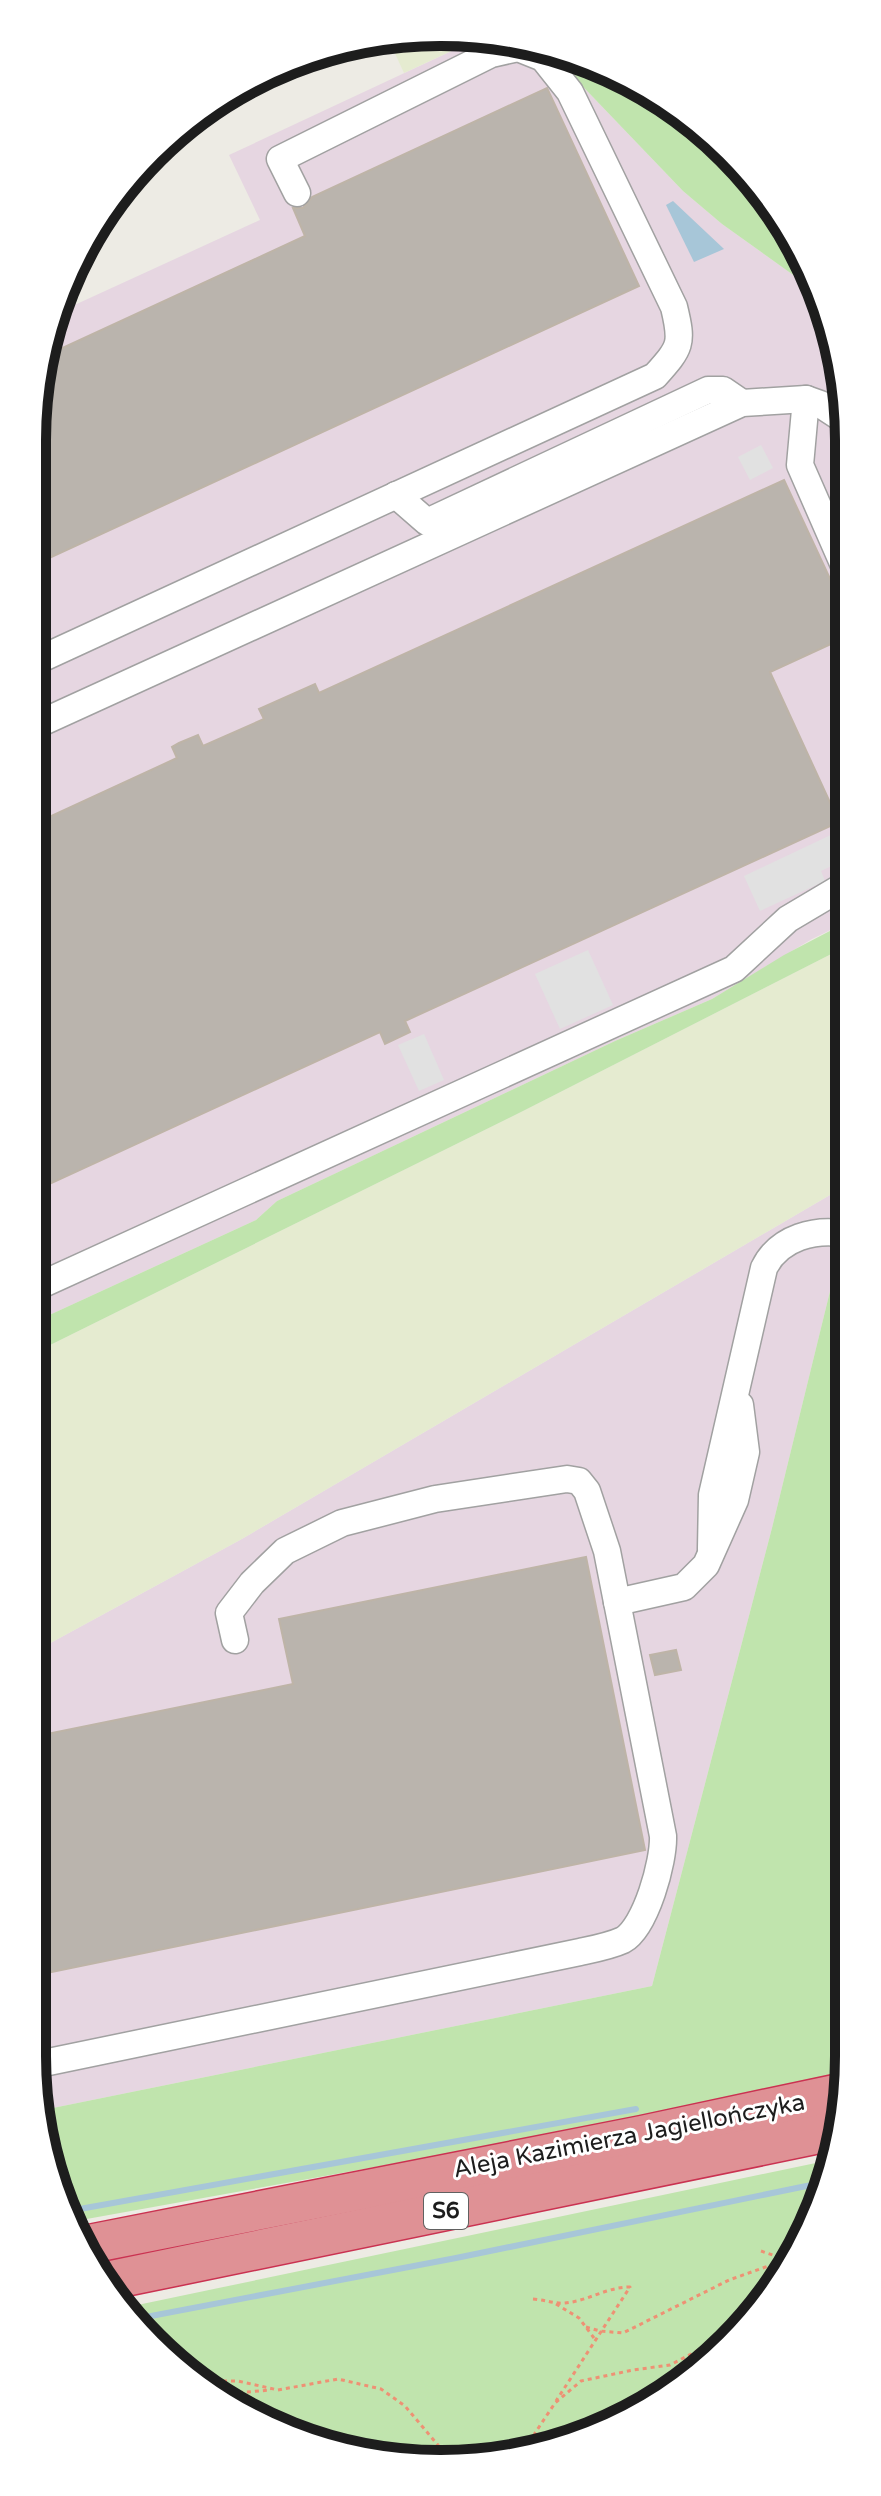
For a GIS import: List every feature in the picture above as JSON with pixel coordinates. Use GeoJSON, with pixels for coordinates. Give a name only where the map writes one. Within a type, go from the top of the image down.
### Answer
{"type":"FeatureCollection","features":[{"type":"Feature","properties":{"kind":"highway","name":"Aleja Kazimierza Jagiellończyka"},"geometry":{"type":"LineString","coordinates":[[94,2243],[833,2094]]}},
{"type":"Feature","properties":{"kind":"highway","name":"Aleja Kazimierza Jagiellończyka"},"geometry":{"type":"LineString","coordinates":[[115,2279],[827,2132]]}},
{"type":"Feature","properties":{"kind":"lane"},"geometry":{"type":"LineString","coordinates":[[297,193],[280,159],[491,54],[503,51]]}},
{"type":"Feature","properties":{"kind":"lane"},"geometry":{"type":"LineString","coordinates":[[46,657],[655,376],[676,352],[680,333],[674,307],[570,92],[544,59]]}},
{"type":"Feature","properties":{"kind":"lane"},"geometry":{"type":"LineString","coordinates":[[396,495],[427,522],[708,390],[723,390],[742,403]]}},
{"type":"Feature","properties":{"kind":"lane"},"geometry":{"type":"LineString","coordinates":[[806,399],[800,465],[835,545]]}},
{"type":"Feature","properties":{"kind":"lane"},"geometry":{"type":"LineString","coordinates":[[46,721],[742,403],[806,399],[834,413]]}},
{"type":"Feature","properties":{"kind":"lane"},"geometry":{"type":"LineString","coordinates":[[46,1283],[734,969],[788,919],[835,891]]}},
{"type":"Feature","properties":{"kind":"lane"},"geometry":{"type":"LineString","coordinates":[[617,1602],[684,1587],[706,1565],[735,1500],[746,1452],[738,1386],[760,1280],[768,1259],[782,1247],[811,1232],[835,1232]]}},
{"type":"Feature","properties":{"kind":"lane"},"geometry":{"type":"LineString","coordinates":[[46,2062],[580,1952],[624,1939],[635,1928],[654,1885],[664,1849],[663,1836],[607,1551],[587,1491],[579,1481],[567,1479],[410,1504],[342,1523],[285,1551],[252,1583],[229,1613],[235,1640]]}},
{"type":"Feature","properties":{"kind":"path"},"geometry":{"type":"LineString","coordinates":[[761,2251],[779,2257]]}},
{"type":"Feature","properties":{"kind":"path"},"geometry":{"type":"LineString","coordinates":[[586,2327],[623,2333],[729,2280],[777,2262]]}},
{"type":"Feature","properties":{"kind":"path"},"geometry":{"type":"LineString","coordinates":[[533,2439],[630,2287],[616,2287],[595,2296],[556,2304]]}},
{"type":"Feature","properties":{"kind":"path"},"geometry":{"type":"LineString","coordinates":[[533,2299],[549,2299],[579,2318],[594,2339]]}},
{"type":"Feature","properties":{"kind":"path"},"geometry":{"type":"LineString","coordinates":[[555,2403],[581,2381],[670,2365],[707,2346]]}},
{"type":"Feature","properties":{"kind":"path"},"geometry":{"type":"LineString","coordinates":[[236,2393],[278,2390],[338,2379],[381,2389],[405,2406],[438,2450]]}},
{"type":"Feature","properties":{"kind":"path"},"geometry":{"type":"LineString","coordinates":[[217,2381],[238,2381],[278,2390]]}},
{"type":"Feature","properties":{"kind":"shaded area"},"geometry":{"type":"Polygon","coordinates":[[[461,47],[492,49],[543,59],[563,66],[683,191],[722,224],[801,280],[822,338],[834,415],[835,928],[712,999],[615,1041],[277,1201],[256,1220],[46,1317],[46,440],[49,389],[59,338],[70,307],[260,220],[229,155],[461,47]]]}},
{"type":"Feature","properties":{"kind":"shaded area"},"geometry":{"type":"Polygon","coordinates":[[[761,445],[773,468],[750,480],[738,457],[761,445]]]}},
{"type":"Feature","properties":{"kind":"shaded area"},"geometry":{"type":"Polygon","coordinates":[[[835,833],[835,864],[821,871],[825,881],[760,911],[744,876],[835,833]]]}},
{"type":"Feature","properties":{"kind":"shaded area"},"geometry":{"type":"Polygon","coordinates":[[[588,950],[613,1005],[560,1029],[535,974],[588,950]]]}},
{"type":"Feature","properties":{"kind":"shaded area"},"geometry":{"type":"Polygon","coordinates":[[[424,1034],[444,1080],[419,1091],[398,1045],[424,1034]]]}},
{"type":"Feature","properties":{"kind":"shaded area"},"geometry":{"type":"Polygon","coordinates":[[[835,1192],[835,1271],[772,1528],[652,1986],[49,2109],[46,2056],[46,1645],[240,1540],[835,1192]]]}},
{"type":"Feature","properties":{"kind":"green space"},"geometry":{"type":"Polygon","coordinates":[[[461,47],[404,73],[393,49],[461,47]]]}},
{"type":"Feature","properties":{"kind":"green space"},"geometry":{"type":"Polygon","coordinates":[[[563,66],[638,99],[701,144],[737,180],[769,221],[801,280],[722,224],[683,191],[563,66]]]}},
{"type":"Feature","properties":{"kind":"green space"},"geometry":{"type":"Polygon","coordinates":[[[835,928],[835,952],[527,1109],[46,1347],[46,1317],[256,1220],[277,1201],[615,1041],[712,999],[835,928]]]}},
{"type":"Feature","properties":{"kind":"green space"},"geometry":{"type":"Polygon","coordinates":[[[835,952],[835,1192],[240,1540],[46,1645],[46,1347],[527,1109],[835,952]]]}},
{"type":"Feature","properties":{"kind":"green space"},"geometry":{"type":"Polygon","coordinates":[[[835,1271],[834,2078],[641,2119],[82,2220],[59,2158],[49,2109],[652,1986],[772,1528],[835,1271]]]}},
{"type":"Feature","properties":{"kind":"green space"},"geometry":{"type":"Polygon","coordinates":[[[821,2162],[805,2206],[769,2275],[737,2316],[701,2352],[638,2397],[591,2420],[543,2437],[492,2447],[440,2450],[389,2447],[338,2437],[290,2420],[221,2384],[180,2352],[136,2305],[821,2162]]]}},
{"type":"Feature","properties":{"kind":"water"},"geometry":{"type":"Polygon","coordinates":[[[673,201],[724,249],[694,262],[666,205],[673,201]]]}},
{"type":"Feature","properties":{"kind":"building"},"geometry":{"type":"Polygon","coordinates":[[[547,88],[639,286],[46,560],[47,415],[57,351],[305,236],[293,208],[303,208],[312,197],[547,88]]]}},
{"type":"Feature","properties":{"kind":"building"},"geometry":{"type":"Polygon","coordinates":[[[784,480],[835,589],[835,642],[770,672],[835,813],[835,824],[405,1021],[410,1032],[385,1044],[380,1032],[46,1186],[46,819],[177,758],[172,747],[179,743],[198,735],[203,746],[264,719],[259,709],[315,684],[319,693],[784,480]]]}},
{"type":"Feature","properties":{"kind":"building"},"geometry":{"type":"Polygon","coordinates":[[[586,1557],[645,1850],[46,1973],[46,1734],[293,1684],[279,1619],[586,1557]]]}},
{"type":"Feature","properties":{"kind":"building"},"geometry":{"type":"Polygon","coordinates":[[[676,1650],[681,1670],[655,1675],[650,1655],[676,1650]]]}},
{"type":"Feature","properties":{"kind":"waterway"},"geometry":{"type":"LineString","coordinates":[[78,2209],[636,2109]]}},
{"type":"Feature","properties":{"kind":"waterway"},"geometry":{"type":"LineString","coordinates":[[145,2317],[456,2258],[813,2185]]}}]}
